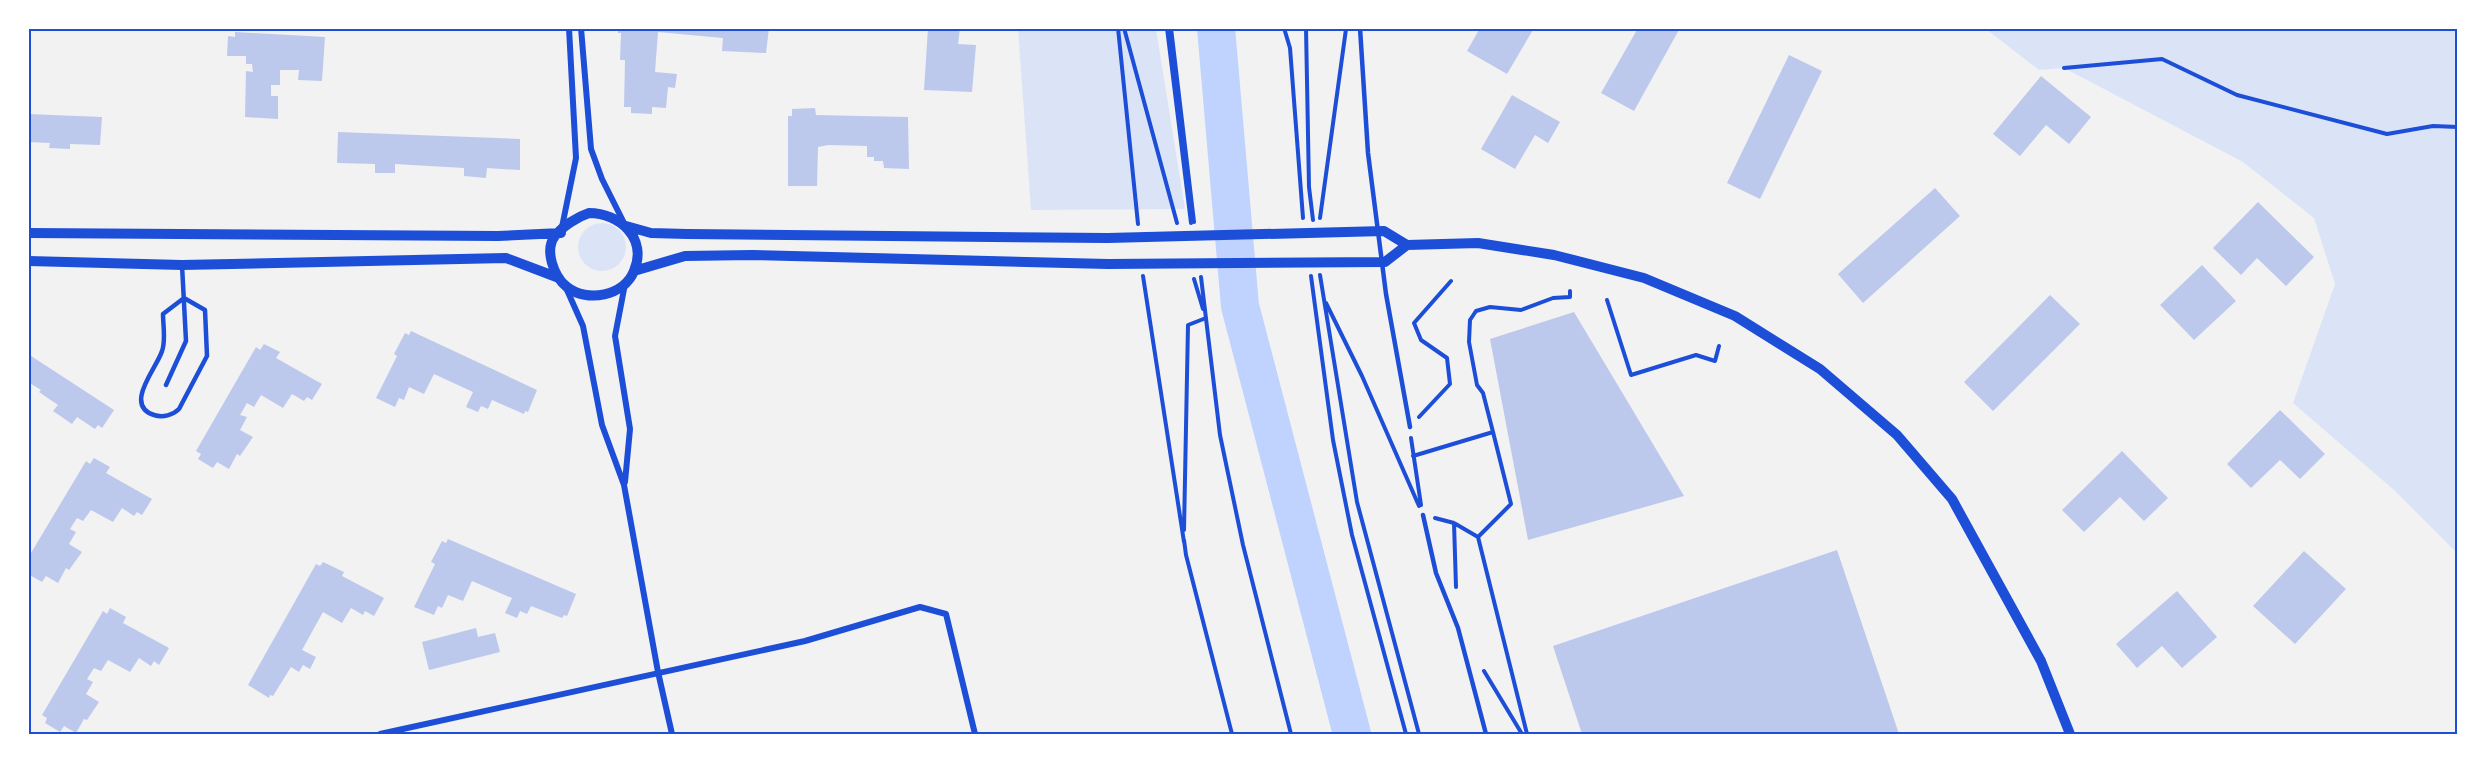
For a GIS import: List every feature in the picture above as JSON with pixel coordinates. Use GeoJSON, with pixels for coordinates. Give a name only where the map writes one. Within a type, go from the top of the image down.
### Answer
{"type":"FeatureCollection","features":[{"type":"Feature","properties":{"kind":"street"},"geometry":{"type":"LineString","coordinates":[[561,232],[576,158],[569,28]]}},
{"type":"Feature","properties":{"kind":"street"},"geometry":{"type":"LineString","coordinates":[[581,28],[591,148],[602,179],[633,237],[637,250],[634,272]]}},
{"type":"Feature","properties":{"kind":"street"},"geometry":{"type":"LineString","coordinates":[[672,735],[658,672],[624,485],[602,425],[583,326],[552,263],[551,249],[555,236],[576,218],[589,213],[603,213],[626,226],[651,233],[687,234],[1108,238],[1384,231],[1407,245],[1478,243],[1554,255],[1644,278],[1735,316],[1820,369],[1897,435],[1952,499],[2041,661],[2070,735]]}},
{"type":"Feature","properties":{"kind":"street"},"geometry":{"type":"LineString","coordinates":[[28,233],[498,236],[561,232]]}},
{"type":"Feature","properties":{"kind":"street"},"geometry":{"type":"LineString","coordinates":[[28,261],[182,265],[506,258],[563,282],[578,293],[592,296],[608,294],[625,282],[634,272],[685,256],[752,255],[1108,264],[1385,262],[1407,245]]}},
{"type":"Feature","properties":{"kind":"street"},"geometry":{"type":"LineString","coordinates":[[624,485],[630,429],[615,336],[625,282]]}},
{"type":"Feature","properties":{"kind":"street"},"geometry":{"type":"LineString","coordinates":[[380,735],[805,641],[920,607],[946,614],[975,735]]}},
{"type":"Feature","properties":{"kind":"lane"},"geometry":{"type":"LineString","coordinates":[[1360,28],[1368,153],[1386,294],[1410,427]]}},
{"type":"Feature","properties":{"kind":"lane"},"geometry":{"type":"LineString","coordinates":[[166,385],[186,341],[182,265]]}},
{"type":"Feature","properties":{"kind":"lane"},"geometry":{"type":"LineString","coordinates":[[184,298],[205,310],[207,356],[179,409],[173,414],[154,415],[147,411],[141,402],[140,394],[163,350],[163,314],[184,298]]}},
{"type":"Feature","properties":{"kind":"lane"},"geometry":{"type":"LineString","coordinates":[[1423,515],[1436,573],[1458,628],[1486,735]]}},
{"type":"Feature","properties":{"kind":"path"},"geometry":{"type":"LineString","coordinates":[[1118,28],[1138,225]]}},
{"type":"Feature","properties":{"kind":"path"},"geometry":{"type":"LineString","coordinates":[[1124,28],[1178,227]]}},
{"type":"Feature","properties":{"kind":"path"},"geometry":{"type":"LineString","coordinates":[[1167,28],[1193,229],[1171,28]]}},
{"type":"Feature","properties":{"kind":"path"},"geometry":{"type":"LineString","coordinates":[[1284,28],[1290,48],[1299,191],[1304,227]]}},
{"type":"Feature","properties":{"kind":"path"},"geometry":{"type":"LineString","coordinates":[[1306,28],[1309,187],[1313,222]]}},
{"type":"Feature","properties":{"kind":"path"},"geometry":{"type":"LineString","coordinates":[[1319,224],[1346,28]]}},
{"type":"Feature","properties":{"kind":"path"},"geometry":{"type":"LineString","coordinates":[[2064,68],[2162,59],[2237,95],[2387,134],[2433,126],[2457,127]]}},
{"type":"Feature","properties":{"kind":"path"},"geometry":{"type":"LineString","coordinates":[[1319,266],[1357,502],[1419,735]]}},
{"type":"Feature","properties":{"kind":"path"},"geometry":{"type":"LineString","coordinates":[[1190,268],[1206,318]]}},
{"type":"Feature","properties":{"kind":"path"},"geometry":{"type":"LineString","coordinates":[[1142,271],[1184,542],[1232,735]]}},
{"type":"Feature","properties":{"kind":"path"},"geometry":{"type":"LineString","coordinates":[[1200,273],[1220,435],[1243,545],[1291,735]]}},
{"type":"Feature","properties":{"kind":"path"},"geometry":{"type":"LineString","coordinates":[[1310,274],[1337,461],[1355,546],[1406,735]]}},
{"type":"Feature","properties":{"kind":"path"},"geometry":{"type":"LineString","coordinates":[[1423,515],[1410,427],[1450,384],[1447,358],[1421,340],[1414,323],[1451,281]]}},
{"type":"Feature","properties":{"kind":"path"},"geometry":{"type":"LineString","coordinates":[[1478,537],[1511,504],[1483,393],[1477,385],[1469,342],[1470,320],[1476,311],[1490,307],[1521,310],[1553,298],[1570,297],[1570,291]]}},
{"type":"Feature","properties":{"kind":"path"},"geometry":{"type":"LineString","coordinates":[[1323,297],[1362,376],[1423,515]]}},
{"type":"Feature","properties":{"kind":"path"},"geometry":{"type":"LineString","coordinates":[[1607,300],[1631,375],[1696,354],[1714,362],[1719,346]]}},
{"type":"Feature","properties":{"kind":"path"},"geometry":{"type":"LineString","coordinates":[[1184,542],[1188,325],[1206,318]]}},
{"type":"Feature","properties":{"kind":"path"},"geometry":{"type":"LineString","coordinates":[[1413,456],[1493,432]]}},
{"type":"Feature","properties":{"kind":"path"},"geometry":{"type":"LineString","coordinates":[[1423,515],[1454,523],[1478,537],[1527,735]]}},
{"type":"Feature","properties":{"kind":"shaded area"},"geometry":{"type":"Polygon","coordinates":[[[1018,29],[1156,29],[1185,209],[1031,210],[1018,29]]]}},
{"type":"Feature","properties":{"kind":"shaded area"},"geometry":{"type":"Polygon","coordinates":[[[1986,29],[2457,29],[2457,553],[2394,490],[2293,403],[2335,284],[2314,218],[2243,162],[2064,68],[2039,70],[1986,29]]]}},
{"type":"Feature","properties":{"kind":"shaded area"},"geometry":{"type":"Polygon","coordinates":[[[597,223],[607,223],[622,233],[626,247],[625,256],[616,267],[607,271],[597,271],[582,261],[578,252],[578,242],[588,227],[597,223]]]}},
{"type":"Feature","properties":{"kind":"building"},"geometry":{"type":"Polygon","coordinates":[[[618,28],[769,28],[766,53],[722,51],[723,38],[658,32],[655,72],[677,74],[675,88],[668,87],[666,108],[652,107],[652,114],[631,113],[631,107],[624,107],[625,60],[620,60],[621,33],[618,33],[618,28]]]}},
{"type":"Feature","properties":{"kind":"building"},"geometry":{"type":"Polygon","coordinates":[[[928,28],[960,28],[958,44],[976,45],[972,92],[924,90],[928,28]]]}},
{"type":"Feature","properties":{"kind":"building"},"geometry":{"type":"Polygon","coordinates":[[[1480,28],[1534,28],[1507,74],[1467,51],[1480,28]]]}},
{"type":"Feature","properties":{"kind":"building"},"geometry":{"type":"Polygon","coordinates":[[[1638,28],[1680,28],[1634,111],[1601,93],[1638,28]]]}},
{"type":"Feature","properties":{"kind":"building"},"geometry":{"type":"Polygon","coordinates":[[[235,32],[325,37],[322,81],[298,80],[299,70],[280,70],[280,85],[271,85],[271,96],[278,96],[278,119],[245,117],[246,71],[253,72],[252,64],[246,64],[246,56],[227,56],[228,36],[235,37],[235,32]]]}},
{"type":"Feature","properties":{"kind":"building"},"geometry":{"type":"Polygon","coordinates":[[[1789,55],[1822,71],[1760,199],[1727,183],[1789,55]]]}},
{"type":"Feature","properties":{"kind":"building"},"geometry":{"type":"Polygon","coordinates":[[[2041,76],[2091,117],[2069,144],[2046,125],[2020,156],[1993,134],[2041,76]]]}},
{"type":"Feature","properties":{"kind":"building"},"geometry":{"type":"Polygon","coordinates":[[[1512,95],[1560,122],[1548,143],[1535,135],[1515,169],[1481,149],[1512,95]]]}},
{"type":"Feature","properties":{"kind":"building"},"geometry":{"type":"Polygon","coordinates":[[[815,108],[816,115],[908,117],[909,169],[884,168],[883,161],[874,161],[874,157],[867,157],[867,146],[828,145],[818,147],[817,186],[788,186],[788,116],[792,116],[792,109],[815,108]]]}},
{"type":"Feature","properties":{"kind":"building"},"geometry":{"type":"Polygon","coordinates":[[[28,114],[102,117],[100,145],[70,144],[70,149],[49,148],[50,143],[28,142],[28,114]]]}},
{"type":"Feature","properties":{"kind":"building"},"geometry":{"type":"Polygon","coordinates":[[[338,132],[520,139],[520,170],[487,168],[486,178],[464,176],[464,168],[395,164],[395,173],[375,173],[375,164],[337,163],[338,132]]]}},
{"type":"Feature","properties":{"kind":"building"},"geometry":{"type":"Polygon","coordinates":[[[1935,188],[1960,216],[1863,303],[1838,274],[1935,188]]]}},
{"type":"Feature","properties":{"kind":"building"},"geometry":{"type":"Polygon","coordinates":[[[2258,202],[2314,257],[2286,286],[2257,258],[2241,275],[2213,248],[2258,202]]]}},
{"type":"Feature","properties":{"kind":"building"},"geometry":{"type":"Polygon","coordinates":[[[2202,265],[2236,301],[2194,340],[2160,305],[2202,265]]]}},
{"type":"Feature","properties":{"kind":"building"},"geometry":{"type":"Polygon","coordinates":[[[2050,295],[2080,324],[1993,411],[1964,382],[2050,295]]]}},
{"type":"Feature","properties":{"kind":"building"},"geometry":{"type":"Polygon","coordinates":[[[1574,312],[1684,496],[1528,540],[1490,339],[1574,312]]]}},
{"type":"Feature","properties":{"kind":"building"},"geometry":{"type":"Polygon","coordinates":[[[411,331],[537,390],[528,412],[525,411],[524,414],[492,400],[488,409],[481,406],[478,412],[466,407],[473,392],[434,374],[424,394],[409,387],[404,400],[399,398],[395,407],[376,398],[397,356],[394,354],[405,333],[409,335],[411,331]]]}},
{"type":"Feature","properties":{"kind":"building"},"geometry":{"type":"Polygon","coordinates":[[[264,344],[280,352],[276,358],[322,384],[312,400],[307,397],[304,401],[292,394],[283,408],[261,395],[254,407],[247,403],[240,415],[247,417],[240,430],[253,437],[240,456],[237,454],[229,469],[217,462],[213,468],[198,459],[201,454],[196,451],[256,347],[260,350],[264,344]]]}},
{"type":"Feature","properties":{"kind":"building"},"geometry":{"type":"Polygon","coordinates":[[[28,354],[114,410],[102,428],[98,425],[95,429],[77,417],[72,424],[53,411],[58,405],[28,382],[28,354]]]}},
{"type":"Feature","properties":{"kind":"building"},"geometry":{"type":"Polygon","coordinates":[[[2280,410],[2325,454],[2300,479],[2280,460],[2251,488],[2227,464],[2280,410]]]}},
{"type":"Feature","properties":{"kind":"building"},"geometry":{"type":"Polygon","coordinates":[[[2122,451],[2168,498],[2144,521],[2120,497],[2084,532],[2062,510],[2122,451]]]}},
{"type":"Feature","properties":{"kind":"building"},"geometry":{"type":"Polygon","coordinates":[[[94,458],[110,467],[106,473],[152,499],[142,515],[137,512],[134,516],[122,508],[113,522],[91,510],[83,521],[77,518],[70,529],[76,532],[69,544],[82,552],[69,570],[66,568],[58,583],[46,576],[42,582],[28,574],[28,558],[86,461],[90,464],[94,458]]]}},
{"type":"Feature","properties":{"kind":"building"},"geometry":{"type":"Polygon","coordinates":[[[448,539],[576,594],[567,616],[564,615],[562,618],[531,606],[527,614],[520,611],[517,618],[505,613],[512,598],[472,581],[463,601],[448,595],[442,608],[438,606],[434,615],[414,607],[435,564],[431,562],[442,541],[446,543],[448,539]]]}},
{"type":"Feature","properties":{"kind":"building"},"geometry":{"type":"Polygon","coordinates":[[[1837,550],[1899,734],[1582,734],[1553,646],[1837,550]]]}},
{"type":"Feature","properties":{"kind":"building"},"geometry":{"type":"Polygon","coordinates":[[[2304,551],[2346,589],[2295,644],[2253,606],[2304,551]]]}},
{"type":"Feature","properties":{"kind":"building"},"geometry":{"type":"Polygon","coordinates":[[[323,562],[344,572],[342,576],[384,598],[374,616],[365,611],[363,615],[351,608],[342,623],[323,612],[302,650],[316,657],[310,669],[303,665],[299,672],[291,667],[273,696],[270,695],[269,698],[248,685],[316,564],[320,566],[323,562]]]}},
{"type":"Feature","properties":{"kind":"building"},"geometry":{"type":"Polygon","coordinates":[[[2177,591],[2217,637],[2182,668],[2162,646],[2137,668],[2116,644],[2177,591]]]}},
{"type":"Feature","properties":{"kind":"building"},"geometry":{"type":"Polygon","coordinates":[[[110,608],[126,617],[123,623],[169,648],[159,665],[154,661],[151,666],[139,658],[130,672],[108,660],[101,671],[94,668],[87,679],[93,682],[86,694],[99,702],[87,720],[84,719],[76,733],[64,726],[60,732],[45,723],[47,718],[42,715],[103,611],[107,614],[110,608]]]}},
{"type":"Feature","properties":{"kind":"building"},"geometry":{"type":"Polygon","coordinates":[[[476,628],[478,637],[495,633],[500,652],[429,670],[422,642],[476,628]]]}},
{"type":"Feature","properties":{"kind":"waterway"},"geometry":{"type":"LineString","coordinates":[[1216,28],[1240,306],[1352,734]]}}]}
